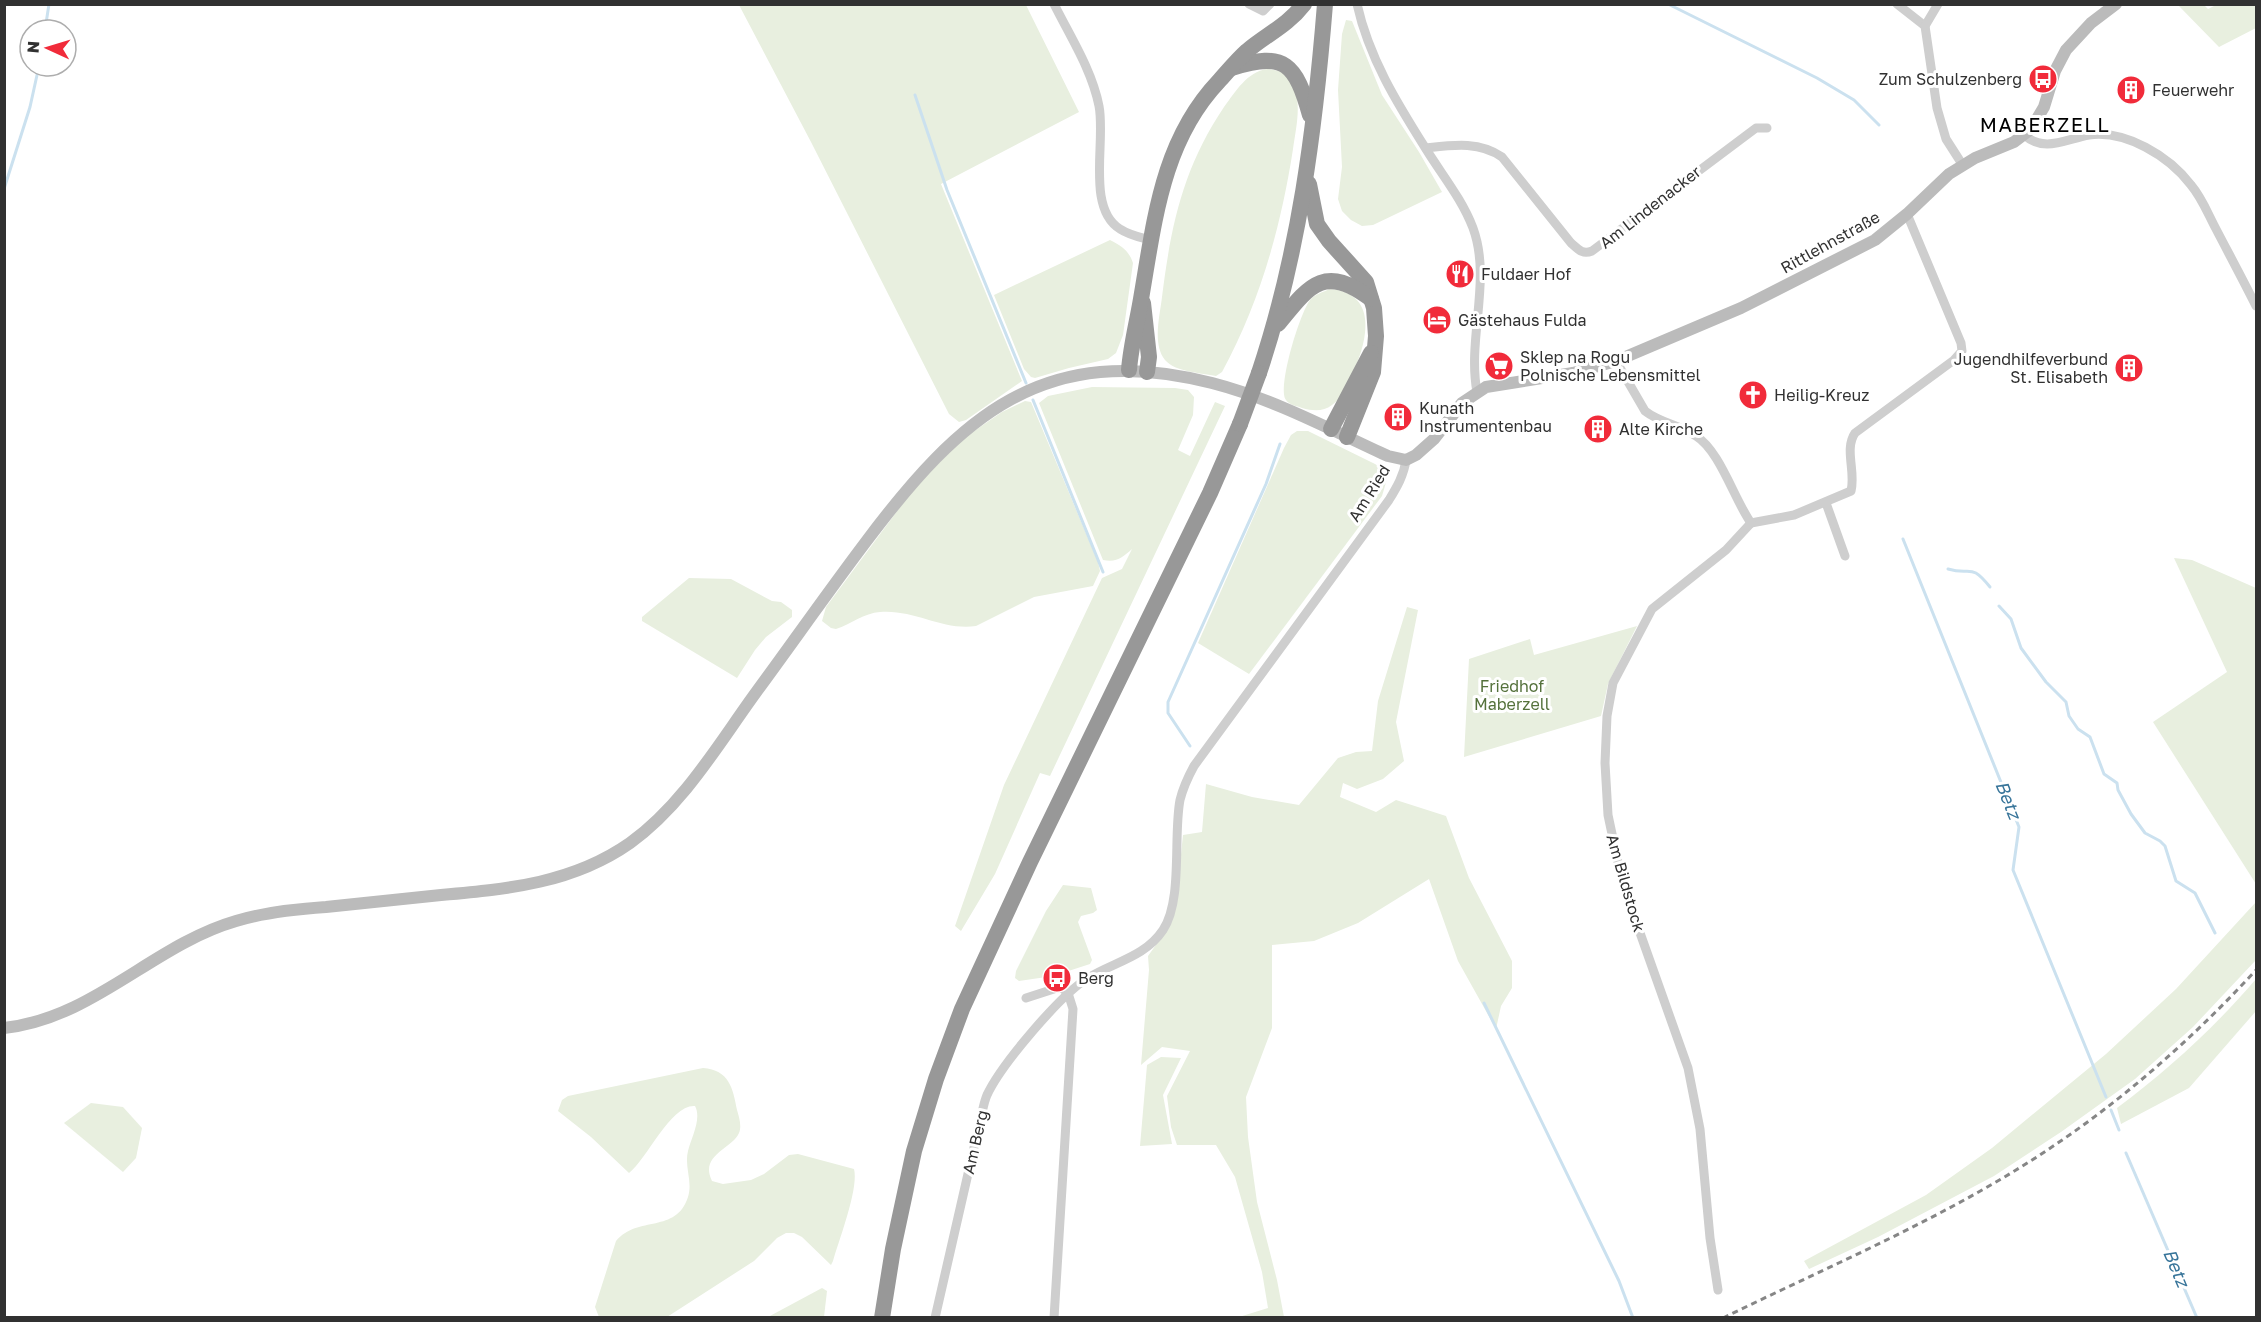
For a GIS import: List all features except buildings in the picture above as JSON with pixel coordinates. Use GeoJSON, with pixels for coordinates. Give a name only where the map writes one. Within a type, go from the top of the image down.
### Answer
{"type":"FeatureCollection","features":[{"type":"Feature","properties":{"kind":"highway"},"geometry":{"type":"LineString","coordinates":[[1130,370],[1135,322],[1142,296],[1160,192],[1180,139],[1209,92],[1247,51],[1286,24],[1304,4]]}},
{"type":"Feature","properties":{"kind":"highway"},"geometry":{"type":"LineString","coordinates":[[882,1317],[893,1249],[914,1151],[936,1079],[962,1009],[1030,862],[1210,493],[1259,373],[1290,264],[1313,126],[1325,4]]}},
{"type":"Feature","properties":{"kind":"highway"},"geometry":{"type":"LineString","coordinates":[[1232,69],[1260,60],[1278,62],[1287,67],[1300,82],[1313,126]]}},
{"type":"Feature","properties":{"kind":"highway"},"geometry":{"type":"LineString","coordinates":[[1306,173],[1317,224],[1329,242],[1366,282],[1376,322],[1372,372],[1347,437]]}},
{"type":"Feature","properties":{"kind":"highway"},"geometry":{"type":"LineString","coordinates":[[1273,329],[1307,290],[1324,282],[1341,282],[1350,285],[1371,299]]}},
{"type":"Feature","properties":{"kind":"highway"},"geometry":{"type":"LineString","coordinates":[[1142,296],[1147,332],[1147,372]]}},
{"type":"Feature","properties":{"kind":"highway"},"geometry":{"type":"LineString","coordinates":[[1331,429],[1362,367],[1374,350]]}},
{"type":"Feature","properties":{"kind":"street"},"geometry":{"type":"LineString","coordinates":[[1054,4],[1088,71],[1099,105],[1102,139],[1100,175],[1102,206],[1117,228],[1150,240]]}},
{"type":"Feature","properties":{"kind":"street"},"geometry":{"type":"LineString","coordinates":[[1249,4],[1266,8]]}},
{"type":"Feature","properties":{"kind":"street"},"geometry":{"type":"LineString","coordinates":[[1357,4],[1368,42],[1385,80],[1461,202],[1473,230],[1480,272],[1473,372],[1477,392]]}},
{"type":"Feature","properties":{"kind":"street"},"geometry":{"type":"LineString","coordinates":[[1898,4],[1925,26]]}},
{"type":"Feature","properties":{"kind":"street"},"geometry":{"type":"LineString","coordinates":[[1938,4],[1925,26],[1937,108],[1946,139],[1962,164]]}},
{"type":"Feature","properties":{"kind":"street","name":"Rittlehnstraße"},"geometry":{"type":"LineString","coordinates":[[1477,392],[1499,384],[1558,376],[1616,361],[1741,308],[1875,240],[1962,164],[2024,135],[2040,116],[2055,71],[2066,50],[2091,23],[2116,4]]}},
{"type":"Feature","properties":{"kind":"street","name":"Am Lindenacker"},"geometry":{"type":"LineString","coordinates":[[1426,148],[1484,147],[1502,156],[1570,243],[1581,252],[1586,253],[1592,251],[1756,128],[1767,128]]}},
{"type":"Feature","properties":{"kind":"street"},"geometry":{"type":"LineString","coordinates":[[2024,135],[2036,143],[2046,145],[2086,136],[2110,135],[2134,143],[2166,161],[2192,186],[2256,306]]}},
{"type":"Feature","properties":{"kind":"street"},"geometry":{"type":"LineString","coordinates":[[1616,361],[1645,411],[1661,421],[1696,436],[1709,447],[1751,523],[1790,516],[1851,491],[1853,481],[1851,441],[1855,433],[1954,360],[1962,351],[1961,343],[1907,214]]}},
{"type":"Feature","properties":{"kind":"street"},"geometry":{"type":"LineString","coordinates":[[4,1028],[69,1011],[100,995],[199,935],[234,921],[293,910],[509,889],[563,877],[608,857],[631,842],[674,803],[891,508],[935,457],[982,418],[1028,391],[1088,372],[1130,370],[1187,377],[1268,401],[1388,456],[1406,460]]}},
{"type":"Feature","properties":{"kind":"street","name":"Am Ried"},"geometry":{"type":"LineString","coordinates":[[1174,897],[1180,798],[1194,766],[1389,500],[1399,484],[1406,460],[1416,456],[1434,439],[1462,403],[1477,392]]}},
{"type":"Feature","properties":{"kind":"street"},"geometry":{"type":"LineString","coordinates":[[1826,503],[1845,556]]}},
{"type":"Feature","properties":{"kind":"street","name":"Am Bildstock"},"geometry":{"type":"LineString","coordinates":[[1718,1290],[1710,1238],[1700,1129],[1688,1068],[1619,867],[1608,815],[1605,763],[1607,716],[1613,682],[1652,609],[1726,550],[1751,523]]}},
{"type":"Feature","properties":{"kind":"street","name":"Am Berg"},"geometry":{"type":"LineString","coordinates":[[935,1317],[986,1096],[993,1083],[1068,993],[1089,977],[1128,960],[1144,950],[1164,928],[1174,897]]}},
{"type":"Feature","properties":{"kind":"street"},"geometry":{"type":"LineString","coordinates":[[1026,998],[1060,987],[1068,993],[1073,1009],[1054,1317]]}},
{"type":"Feature","properties":{"kind":"green space"},"geometry":{"type":"Polygon","coordinates":[[[739,5],[1026,5],[1079,112],[941,184],[1022,381],[966,420],[959,422],[949,414],[739,5]]]}},
{"type":"Feature","properties":{"kind":"green space"},"geometry":{"type":"Polygon","coordinates":[[[2178,5],[2204,5],[2208,9],[2216,5],[2256,5],[2256,28],[2219,47],[2178,5]]]}},
{"type":"Feature","properties":{"kind":"green space"},"geometry":{"type":"Polygon","coordinates":[[[1346,20],[1352,21],[1382,95],[1442,192],[1373,225],[1362,226],[1351,220],[1342,211],[1338,199],[1342,167],[1338,90],[1342,34],[1346,20]]]}},
{"type":"Feature","properties":{"kind":"green space"},"geometry":{"type":"Polygon","coordinates":[[[1267,69],[1280,72],[1289,78],[1295,89],[1298,106],[1288,178],[1267,264],[1247,319],[1222,372],[1216,376],[1182,370],[1165,360],[1158,338],[1170,246],[1181,198],[1198,152],[1224,107],[1248,78],[1267,69]]]}},
{"type":"Feature","properties":{"kind":"green space"},"geometry":{"type":"Polygon","coordinates":[[[1110,240],[1124,249],[1133,263],[1123,335],[1116,353],[1108,359],[1035,378],[1031,377],[1024,369],[994,295],[1110,240]]]}},
{"type":"Feature","properties":{"kind":"green space"},"geometry":{"type":"Polygon","coordinates":[[[1330,289],[1346,293],[1357,300],[1366,324],[1364,338],[1356,366],[1340,397],[1325,409],[1310,410],[1287,402],[1284,393],[1287,366],[1306,307],[1314,296],[1330,289]]]}},
{"type":"Feature","properties":{"kind":"green space"},"geometry":{"type":"Polygon","coordinates":[[[1092,387],[1188,390],[1194,397],[1193,415],[1178,450],[1190,456],[1215,402],[1225,406],[1050,776],[1040,773],[995,874],[961,931],[955,926],[1004,785],[1102,578],[1122,569],[1132,549],[1116,560],[1103,560],[1039,403],[1048,396],[1092,387]]]}},
{"type":"Feature","properties":{"kind":"green space"},"geometry":{"type":"Polygon","coordinates":[[[1025,401],[1031,402],[1098,562],[1100,571],[1093,586],[1034,597],[976,626],[952,626],[893,612],[868,614],[836,629],[822,621],[826,607],[915,487],[964,438],[1002,412],[1025,401]]]}},
{"type":"Feature","properties":{"kind":"green space"},"geometry":{"type":"Polygon","coordinates":[[[1297,431],[1308,431],[1375,464],[1384,470],[1387,479],[1382,496],[1249,674],[1198,643],[1284,448],[1291,435],[1297,431]]]}},
{"type":"Feature","properties":{"kind":"green space"},"geometry":{"type":"Polygon","coordinates":[[[2174,558],[2192,560],[2256,588],[2256,884],[2153,722],[2227,672],[2174,558]]]}},
{"type":"Feature","properties":{"kind":"green space"},"geometry":{"type":"Polygon","coordinates":[[[689,578],[731,579],[772,601],[781,602],[792,610],[792,617],[766,637],[737,678],[642,621],[642,617],[689,578]]]}},
{"type":"Feature","properties":{"kind":"green space"},"geometry":{"type":"Polygon","coordinates":[[[1407,607],[1418,610],[1396,722],[1404,761],[1383,779],[1357,789],[1343,783],[1340,797],[1376,812],[1396,800],[1446,816],[1469,878],[1512,961],[1512,988],[1501,1006],[1496,1029],[1458,961],[1429,879],[1358,923],[1314,941],[1272,945],[1272,1028],[1246,1097],[1248,1137],[1257,1202],[1284,1317],[1239,1317],[1268,1308],[1262,1272],[1235,1177],[1216,1145],[1177,1145],[1171,1127],[1167,1096],[1190,1051],[1162,1047],[1141,1065],[1149,970],[1148,956],[1158,942],[1177,893],[1183,835],[1202,832],[1206,784],[1252,797],[1299,805],[1338,758],[1356,752],[1372,751],[1378,701],[1407,607]]]}},
{"type":"Feature","properties":{"kind":"green space","name":"Friedhof Maberzell"},"geometry":{"type":"Polygon","coordinates":[[[1637,626],[1608,684],[1601,716],[1464,757],[1469,659],[1530,639],[1534,655],[1637,626]]]}},
{"type":"Feature","properties":{"kind":"green space"},"geometry":{"type":"Polygon","coordinates":[[[1063,885],[1091,888],[1097,910],[1081,916],[1078,922],[1092,960],[1090,964],[1053,976],[1019,981],[1015,978],[1016,971],[1046,911],[1063,885]]]}},
{"type":"Feature","properties":{"kind":"green space"},"geometry":{"type":"Polygon","coordinates":[[[2256,902],[2256,960],[2193,1027],[2135,1079],[1994,1176],[1878,1237],[1809,1269],[1804,1261],[1926,1195],[1992,1148],[2106,1054],[2176,989],[2256,902]]]}},
{"type":"Feature","properties":{"kind":"green space"},"geometry":{"type":"Polygon","coordinates":[[[2256,979],[2256,1011],[2189,1088],[2121,1124],[2117,1108],[2190,1047],[2256,979]]]}},
{"type":"Feature","properties":{"kind":"green space"},"geometry":{"type":"Polygon","coordinates":[[[1161,1057],[1181,1058],[1163,1095],[1172,1144],[1140,1146],[1147,1065],[1161,1057]]]}},
{"type":"Feature","properties":{"kind":"green space"},"geometry":{"type":"Polygon","coordinates":[[[703,1068],[719,1072],[728,1082],[734,1094],[740,1124],[739,1133],[735,1139],[718,1153],[710,1165],[709,1172],[712,1181],[723,1184],[751,1180],[764,1174],[789,1155],[798,1154],[854,1169],[854,1188],[833,1261],[831,1265],[802,1237],[794,1233],[786,1233],[777,1238],[754,1261],[667,1317],[599,1317],[595,1307],[616,1241],[635,1228],[675,1216],[688,1197],[690,1185],[687,1157],[697,1123],[697,1111],[695,1106],[686,1108],[677,1114],[629,1173],[591,1137],[558,1111],[562,1100],[568,1096],[703,1068]]]}},
{"type":"Feature","properties":{"kind":"green space"},"geometry":{"type":"Polygon","coordinates":[[[91,1103],[123,1107],[142,1128],[136,1158],[123,1172],[64,1123],[91,1103]]]}},
{"type":"Feature","properties":{"kind":"green space"},"geometry":{"type":"Polygon","coordinates":[[[822,1288],[827,1291],[824,1317],[768,1317],[822,1288]]]}},
{"type":"Feature","properties":{"kind":"waterway"},"geometry":{"type":"LineString","coordinates":[[47,18],[49,4]]}},
{"type":"Feature","properties":{"kind":"waterway"},"geometry":{"type":"LineString","coordinates":[[1668,4],[1817,78],[1854,100],[1879,125]]}},
{"type":"Feature","properties":{"kind":"waterway"},"geometry":{"type":"LineString","coordinates":[[4,189],[30,107],[36,78]]}},
{"type":"Feature","properties":{"kind":"waterway"},"geometry":{"type":"LineString","coordinates":[[915,95],[947,190],[1026,383]]}},
{"type":"Feature","properties":{"kind":"waterway"},"geometry":{"type":"LineString","coordinates":[[1033,400],[1103,572]]}},
{"type":"Feature","properties":{"kind":"waterway"},"geometry":{"type":"LineString","coordinates":[[1190,746],[1168,713],[1168,702],[1266,484],[1280,444]]}},
{"type":"Feature","properties":{"kind":"waterway","name":"Betz"},"geometry":{"type":"LineString","coordinates":[[1903,539],[2019,827],[2013,870],[2106,1097]]}},
{"type":"Feature","properties":{"kind":"waterway"},"geometry":{"type":"LineString","coordinates":[[1948,569],[1974,572],[1990,587]]}},
{"type":"Feature","properties":{"kind":"waterway"},"geometry":{"type":"LineString","coordinates":[[1999,606],[2011,619],[2021,648],[2046,682],[2066,702],[2069,716],[2078,729],[2090,737],[2104,774],[2117,783],[2118,790],[2131,814],[2145,833],[2165,846],[2176,881],[2195,893],[2215,933]]}},
{"type":"Feature","properties":{"kind":"waterway"},"geometry":{"type":"LineString","coordinates":[[1484,1003],[1619,1281],[1633,1318]]}},
{"type":"Feature","properties":{"kind":"waterway","name":"Betz"},"geometry":{"type":"LineString","coordinates":[[2111,1110],[2119,1130]]}},
{"type":"Feature","properties":{"kind":"waterway","name":"Betz"},"geometry":{"type":"LineString","coordinates":[[2126,1153],[2197,1318]]}},
{"type":"Feature","properties":{"kind":"railway"},"geometry":{"type":"LineString","coordinates":[[1723,1318],[1945,1210],[1981,1191],[2049,1149],[2113,1103],[2173,1053],[2256,970]]}},
{"type":"Feature","properties":{"kind":"place","name":"Zum Schulzenberg"},"geometry":{"type":"Point","coordinates":[2043,79]}},
{"type":"Feature","properties":{"kind":"place","name":"Feuerwehr"},"geometry":{"type":"Point","coordinates":[2131,90]}},
{"type":"Feature","properties":{"kind":"place","name":"Fuldaer Hof"},"geometry":{"type":"Point","coordinates":[1460,274]}},
{"type":"Feature","properties":{"kind":"place","name":"Gästehaus Fulda"},"geometry":{"type":"Point","coordinates":[1437,320]}},
{"type":"Feature","properties":{"kind":"place","name":"Sklep na Rogu Polnische Lebensmittel"},"geometry":{"type":"Point","coordinates":[1499,366]}},
{"type":"Feature","properties":{"kind":"place","name":"Jugendhilfeverbund St. Elisabeth"},"geometry":{"type":"Point","coordinates":[2129,368]}},
{"type":"Feature","properties":{"kind":"place","name":"Heilig-Kreuz"},"geometry":{"type":"Point","coordinates":[1753,395]}},
{"type":"Feature","properties":{"kind":"place","name":"Kunath Instrumentenbau"},"geometry":{"type":"Point","coordinates":[1398,417]}},
{"type":"Feature","properties":{"kind":"place","name":"Alte Kirche"},"geometry":{"type":"Point","coordinates":[1598,429]}},
{"type":"Feature","properties":{"kind":"place","name":"Berg"},"geometry":{"type":"Point","coordinates":[1057,978]}},
{"type":"Feature","properties":{"kind":"district","name":"MABERZELL"},"geometry":{"type":"Point","coordinates":[2045,125]}}]}
